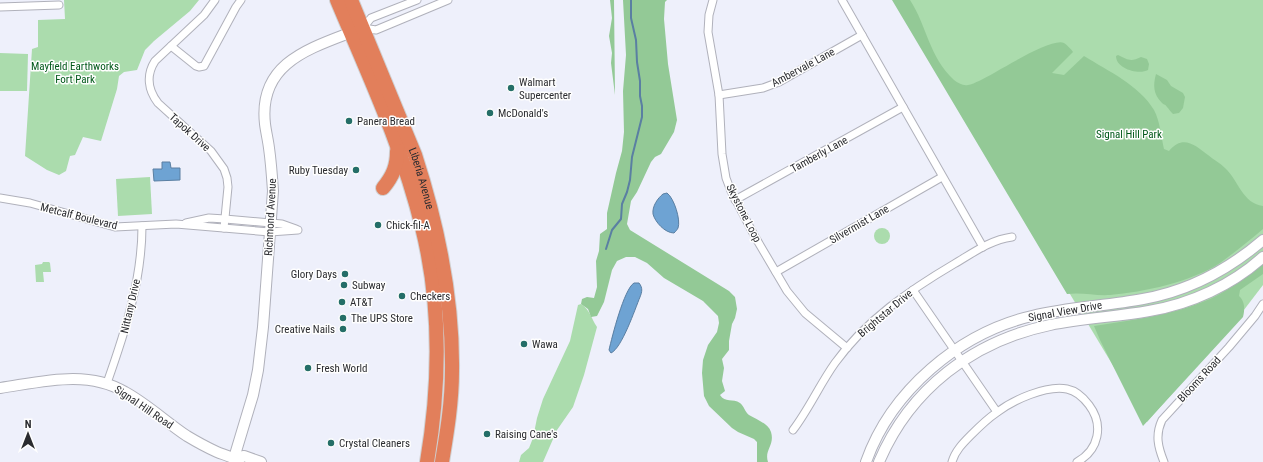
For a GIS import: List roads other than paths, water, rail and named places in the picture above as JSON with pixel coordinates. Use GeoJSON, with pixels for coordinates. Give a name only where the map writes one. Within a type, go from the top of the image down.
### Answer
{"type":"FeatureCollection","features":[{"type":"Feature","properties":{"kind":"highway","name":"Liberia Avenue"},"geometry":{"type":"LineString","coordinates":[[337,0],[357,31],[415,156],[436,229],[448,305],[452,371],[451,401],[442,462]]}},
{"type":"Feature","properties":{"kind":"highway","name":"Liberia Avenue"},"geometry":{"type":"LineString","coordinates":[[351,0],[357,31],[410,181],[423,228],[430,267],[435,306],[436,389],[427,462]]}},
{"type":"Feature","properties":{"kind":"highway"},"geometry":{"type":"LineString","coordinates":[[383,188],[389,181],[396,167],[396,142]]}},
{"type":"Feature","properties":{"kind":"main road","name":"Richmond Avenue"},"geometry":{"type":"LineString","coordinates":[[234,461],[248,414],[258,370],[263,327],[273,191],[272,168],[264,113],[268,91],[280,70],[294,58],[312,48],[357,31]]}},
{"type":"Feature","properties":{"kind":"main road","name":"Signal View Drive"},"geometry":{"type":"LineString","coordinates":[[866,462],[881,428],[905,395],[930,370],[955,350],[989,331],[1030,316],[1143,299],[1182,289],[1215,275],[1248,253],[1263,240]]}},
{"type":"Feature","properties":{"kind":"main road","name":"Signal View Drive"},"geometry":{"type":"LineString","coordinates":[[879,462],[896,430],[920,398],[934,383],[962,361],[983,349],[1001,340],[1032,329],[1150,311],[1189,300],[1240,275],[1263,257]]}},
{"type":"Feature","properties":{"kind":"main road","name":"Signal Hill Road"},"geometry":{"type":"LineString","coordinates":[[0,388],[70,378],[107,383],[126,392],[193,440],[234,461],[244,456],[261,462]]}},
{"type":"Feature","properties":{"kind":"street","name":"Tapok Drive"},"geometry":{"type":"LineString","coordinates":[[215,0],[204,15],[159,56],[152,65],[149,76],[150,90],[153,97],[211,151],[226,173],[228,182],[224,228]]}},
{"type":"Feature","properties":{"kind":"street"},"geometry":{"type":"LineString","coordinates":[[171,46],[196,66],[204,66],[236,7],[242,0]]}},
{"type":"Feature","properties":{"kind":"street","name":"Richmond Avenue"},"geometry":{"type":"LineString","coordinates":[[357,31],[371,18],[417,0]]}},
{"type":"Feature","properties":{"kind":"street","name":"Richmond Avenue"},"geometry":{"type":"LineString","coordinates":[[357,31],[376,30],[448,0]]}},
{"type":"Feature","properties":{"kind":"street","name":"Skystone Loop"},"geometry":{"type":"LineString","coordinates":[[713,0],[709,14],[708,32],[719,95],[726,178],[735,200],[786,291],[806,313],[847,348]]}},
{"type":"Feature","properties":{"kind":"street"},"geometry":{"type":"LineString","coordinates":[[842,0],[983,247]]}},
{"type":"Feature","properties":{"kind":"street"},"geometry":{"type":"LineString","coordinates":[[0,7],[10,3],[59,6]]}},
{"type":"Feature","properties":{"kind":"street","name":"Ambervale Lane"},"geometry":{"type":"LineString","coordinates":[[719,95],[750,91],[779,82],[862,35]]}},
{"type":"Feature","properties":{"kind":"street","name":"Tamberly Lane"},"geometry":{"type":"LineString","coordinates":[[735,200],[903,107]]}},
{"type":"Feature","properties":{"kind":"street","name":"Silvermist Lane"},"geometry":{"type":"LineString","coordinates":[[776,272],[942,176]]}},
{"type":"Feature","properties":{"kind":"street","name":"Metcalf Boulevard"},"geometry":{"type":"LineString","coordinates":[[0,198],[30,203],[110,226],[123,227],[182,224],[224,228],[270,227]]}},
{"type":"Feature","properties":{"kind":"street","name":"Metcalf Boulevard"},"geometry":{"type":"LineString","coordinates":[[182,224],[209,218],[225,219],[270,227]]}},
{"type":"Feature","properties":{"kind":"street","name":"Nittany Drive"},"geometry":{"type":"LineString","coordinates":[[107,383],[124,333],[136,284],[142,244],[142,226]]}},
{"type":"Feature","properties":{"kind":"street","name":"Brightstar Drive"},"geometry":{"type":"LineString","coordinates":[[793,430],[835,363],[847,348],[879,315],[926,280],[995,241],[1012,237]]}},
{"type":"Feature","properties":{"kind":"street"},"geometry":{"type":"LineString","coordinates":[[913,290],[997,412]]}},
{"type":"Feature","properties":{"kind":"street","name":"Blooms Road"},"geometry":{"type":"LineString","coordinates":[[1164,462],[1158,442],[1159,427],[1162,420],[1229,347],[1263,304]]}},
{"type":"Feature","properties":{"kind":"street"},"geometry":{"type":"LineString","coordinates":[[952,462],[958,450],[966,441],[997,412],[1029,396],[1049,390],[1068,389],[1081,395],[1091,408],[1096,418],[1098,428],[1094,446],[1086,457],[1077,462]]}},
{"type":"Feature","properties":{"kind":"water"},"geometry":{"type":"Polygon","coordinates":[[[162,162],[170,162],[171,168],[180,168],[180,180],[154,181],[153,169],[162,169],[162,162]]]}},
{"type":"Feature","properties":{"kind":"water"},"geometry":{"type":"Polygon","coordinates":[[[667,193],[672,199],[679,220],[678,228],[674,233],[667,231],[661,226],[653,214],[653,208],[657,200],[663,194],[667,193]]]}},
{"type":"Feature","properties":{"kind":"water"},"geometry":{"type":"Polygon","coordinates":[[[634,283],[639,283],[642,290],[641,295],[624,336],[615,350],[611,353],[609,350],[622,303],[630,287],[634,283]]]}},
{"type":"Feature","properties":{"kind":"waterway"},"geometry":{"type":"LineString","coordinates":[[606,249],[612,230],[621,219],[622,204],[630,180],[632,157],[642,117],[636,40],[631,18],[631,0]]}},
{"type":"Feature","properties":{"kind":"place","name":"Walmart Supercenter"},"geometry":{"type":"Point","coordinates":[511,88]}},
{"type":"Feature","properties":{"kind":"place","name":"McDonald's"},"geometry":{"type":"Point","coordinates":[490,113]}},
{"type":"Feature","properties":{"kind":"place","name":"Panera Bread"},"geometry":{"type":"Point","coordinates":[349,121]}},
{"type":"Feature","properties":{"kind":"place","name":"Ruby Tuesday"},"geometry":{"type":"Point","coordinates":[356,170]}},
{"type":"Feature","properties":{"kind":"place","name":"Chick-fil-A"},"geometry":{"type":"Point","coordinates":[378,225]}},
{"type":"Feature","properties":{"kind":"place","name":"Glory Days"},"geometry":{"type":"Point","coordinates":[345,274]}},
{"type":"Feature","properties":{"kind":"place","name":"Subway"},"geometry":{"type":"Point","coordinates":[344,285]}},
{"type":"Feature","properties":{"kind":"place","name":"Checkers"},"geometry":{"type":"Point","coordinates":[402,296]}},
{"type":"Feature","properties":{"kind":"place","name":"AT&T"},"geometry":{"type":"Point","coordinates":[342,302]}},
{"type":"Feature","properties":{"kind":"place","name":"The UPS Store"},"geometry":{"type":"Point","coordinates":[343,318]}},
{"type":"Feature","properties":{"kind":"place","name":"Creative Nails"},"geometry":{"type":"Point","coordinates":[343,329]}},
{"type":"Feature","properties":{"kind":"place","name":"Wawa"},"geometry":{"type":"Point","coordinates":[524,344]}},
{"type":"Feature","properties":{"kind":"place","name":"Fresh World"},"geometry":{"type":"Point","coordinates":[308,368]}},
{"type":"Feature","properties":{"kind":"place","name":"Raising Cane's"},"geometry":{"type":"Point","coordinates":[487,434]}},
{"type":"Feature","properties":{"kind":"place","name":"Crystal Cleaners"},"geometry":{"type":"Point","coordinates":[331,443]}},
{"type":"Feature","properties":{"kind":"park label","name":"Mayfield Earthworks Fort Park"},"geometry":{"type":"Point","coordinates":[75,72]}},
{"type":"Feature","properties":{"kind":"park label","name":"Signal Hill Park"},"geometry":{"type":"Point","coordinates":[1129,134]}}]}
